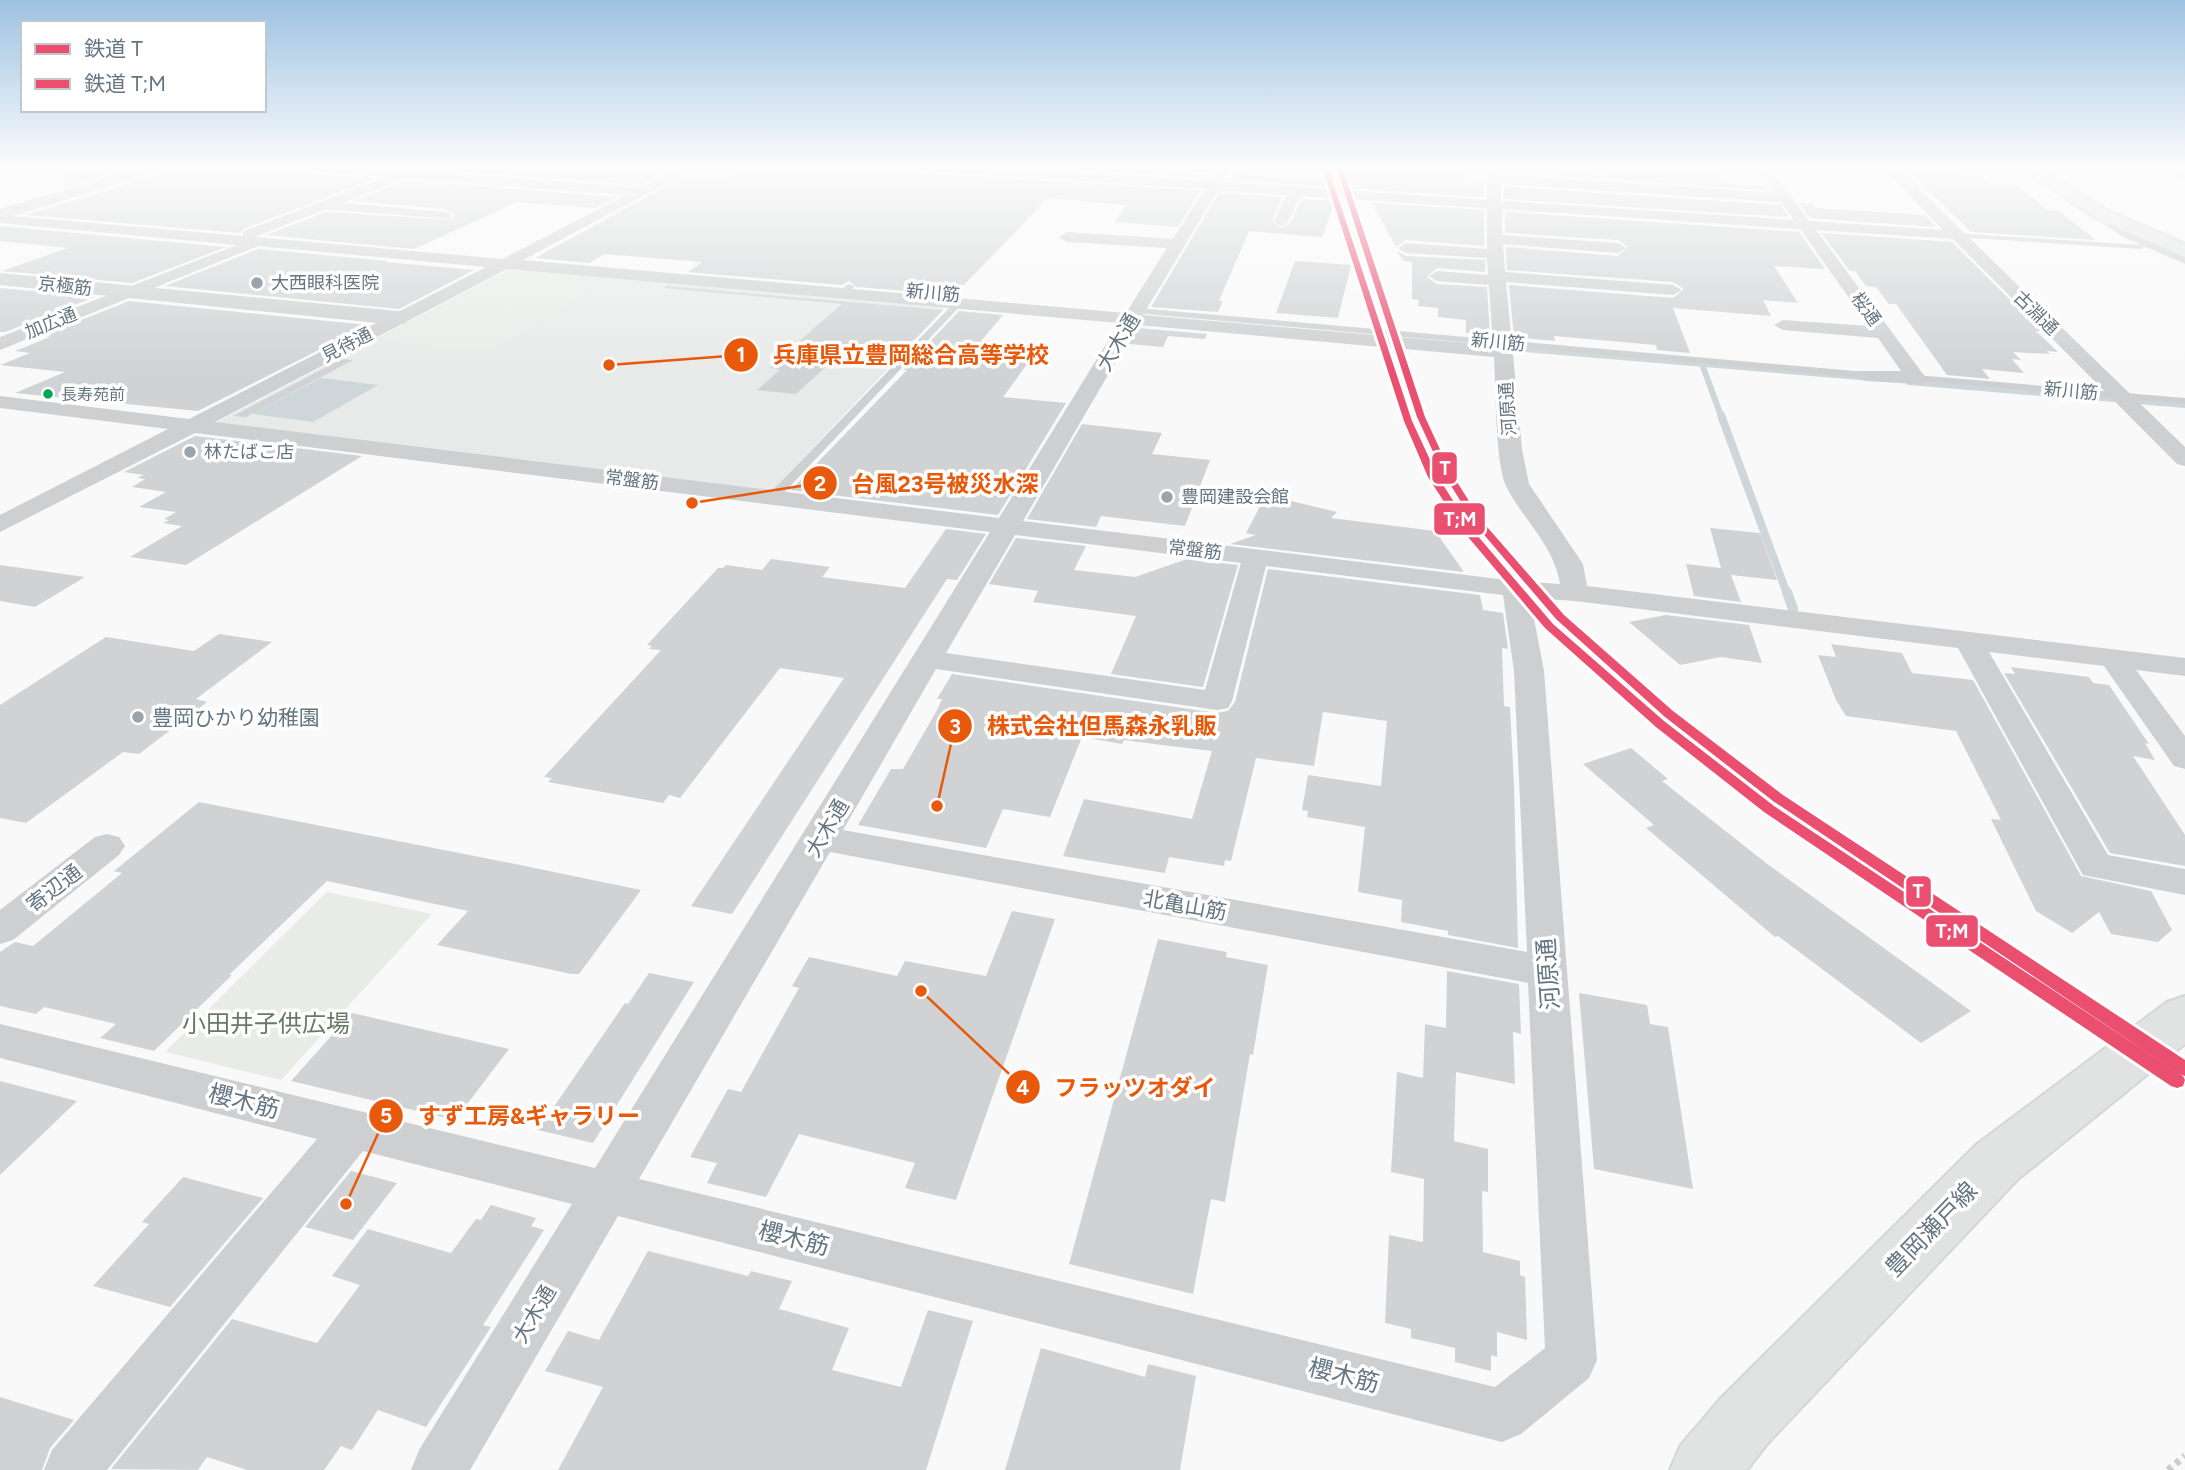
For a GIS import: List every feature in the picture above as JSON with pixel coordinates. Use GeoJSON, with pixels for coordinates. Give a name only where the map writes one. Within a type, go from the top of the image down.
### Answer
{"type":"FeatureCollection","features":[{"type":"Feature","properties":{"kind":"main road"},"geometry":{"type":"LineString","coordinates":[[2149,235],[2185,251]]}},
{"type":"Feature","properties":{"kind":"main road","name":"豊岡瀬戸線"},"geometry":{"type":"LineString","coordinates":[[1704,1470],[1744,1421],[1997,1162],[2185,1016]]}},
{"type":"Feature","properties":{"kind":"street","name":"新川筋"},"geometry":{"type":"LineString","coordinates":[[218,235],[1503,347]]}},
{"type":"Feature","properties":{"kind":"street","name":"加広通"},"geometry":{"type":"LineString","coordinates":[[0,344],[130,292],[261,235]]}},
{"type":"Feature","properties":{"kind":"street","name":"見待通"},"geometry":{"type":"LineString","coordinates":[[0,524],[560,235]]}},
{"type":"Feature","properties":{"kind":"street","name":"大木通"},"geometry":{"type":"LineString","coordinates":[[439,1470],[1183,235]]}},
{"type":"Feature","properties":{"kind":"street","name":"河原通"},"geometry":{"type":"LineString","coordinates":[[1495,235],[1511,449],[1517,484],[1570,564],[1575,593]]}},
{"type":"Feature","properties":{"kind":"street","name":"桜通"},"geometry":{"type":"LineString","coordinates":[[1812,235],[1916,378]]}},
{"type":"Feature","properties":{"kind":"street"},"geometry":{"type":"LineString","coordinates":[[1950,235],[1956,235]]}},
{"type":"Feature","properties":{"kind":"street","name":"古淵通"},"geometry":{"type":"LineString","coordinates":[[1956,235],[2185,459]]}},
{"type":"Feature","properties":{"kind":"street"},"geometry":{"type":"LineString","coordinates":[[2129,235],[2185,259]]}},
{"type":"Feature","properties":{"kind":"street"},"geometry":{"type":"LineString","coordinates":[[2161,235],[2185,244]]}},
{"type":"Feature","properties":{"kind":"street"},"geometry":{"type":"LineString","coordinates":[[1067,237],[1177,244]]}},
{"type":"Feature","properties":{"kind":"street"},"geometry":{"type":"LineString","coordinates":[[1406,248],[1618,248]]}},
{"type":"Feature","properties":{"kind":"street"},"geometry":{"type":"LineString","coordinates":[[1437,276],[1673,290]]}},
{"type":"Feature","properties":{"kind":"street","name":"京極筋"},"geometry":{"type":"LineString","coordinates":[[0,279],[398,318]]}},
{"type":"Feature","properties":{"kind":"street","name":"新川筋"},"geometry":{"type":"LineString","coordinates":[[847,289],[959,303],[1135,315]]}},
{"type":"Feature","properties":{"kind":"street"},"geometry":{"type":"LineString","coordinates":[[1783,325],[1884,333]]}},
{"type":"Feature","properties":{"kind":"street"},"geometry":{"type":"LineString","coordinates":[[1866,375],[1916,378]]}},
{"type":"Feature","properties":{"kind":"street","name":"常盤筋"},"geometry":{"type":"LineString","coordinates":[[0,402],[1515,589],[1575,593],[2185,667]]}},
{"type":"Feature","properties":{"kind":"street"},"geometry":{"type":"LineString","coordinates":[[927,660],[1217,701],[1255,557]]}},
{"type":"Feature","properties":{"kind":"street","name":"河原通"},"geometry":{"type":"LineString","coordinates":[[1515,589],[1529,671],[1571,1360]]}},
{"type":"Feature","properties":{"kind":"street"},"geometry":{"type":"LineString","coordinates":[[1969,642],[2096,866],[2185,882]]}},
{"type":"Feature","properties":{"kind":"street"},"geometry":{"type":"LineString","coordinates":[[2113,658],[2185,759]]}},
{"type":"Feature","properties":{"kind":"street","name":"北亀山筋"},"geometry":{"type":"LineString","coordinates":[[821,838],[1548,971]]}},
{"type":"Feature","properties":{"kind":"street","name":"寄辺通"},"geometry":{"type":"LineString","coordinates":[[0,930],[107,846]]}},
{"type":"Feature","properties":{"kind":"street","name":"櫻木筋"},"geometry":{"type":"LineString","coordinates":[[0,1041],[1502,1415],[1571,1360]]}},
{"type":"Feature","properties":{"kind":"street"},"geometry":{"type":"LineString","coordinates":[[72,1470],[354,1128]]}},
{"type":"Feature","properties":{"kind":"lane"},"geometry":{"type":"LineString","coordinates":[[1956,235],[2141,247]]}},
{"type":"Feature","properties":{"kind":"lane"},"geometry":{"type":"LineString","coordinates":[[773,497],[959,303]]}},
{"type":"Feature","properties":{"kind":"lane","name":"新川筋"},"geometry":{"type":"LineString","coordinates":[[1503,347],[1866,375]]}},
{"type":"Feature","properties":{"kind":"lane","name":"新川筋"},"geometry":{"type":"LineString","coordinates":[[1916,378],[2185,401]]}},
{"type":"Feature","properties":{"kind":"path"},"geometry":{"type":"LineString","coordinates":[[2168,1470],[2185,1456]]}},
{"type":"Feature","properties":{"kind":"shaded area"},"geometry":{"type":"Polygon","coordinates":[[[515,266],[949,304],[771,492],[211,425],[515,266]]]}},
{"type":"Feature","properties":{"kind":"shaded area"},"geometry":{"type":"Polygon","coordinates":[[[321,378],[378,385],[313,422],[252,414],[321,378]]]}},
{"type":"Feature","properties":{"kind":"green space"},"geometry":{"type":"Polygon","coordinates":[[[515,267],[616,276],[495,348],[473,352],[376,341],[515,267]]]}},
{"type":"Feature","properties":{"kind":"green space","name":"小田井子供広場"},"geometry":{"type":"Polygon","coordinates":[[[327,892],[432,914],[281,1080],[165,1052],[327,892]]]}},
{"type":"Feature","properties":{"kind":"building"},"geometry":{"type":"Polygon","coordinates":[[[0,235],[93,235],[226,247],[132,283],[2,271],[68,248],[0,241],[0,235]]]}},
{"type":"Feature","properties":{"kind":"building"},"geometry":{"type":"Polygon","coordinates":[[[267,235],[446,235],[414,249],[267,235]]]}},
{"type":"Feature","properties":{"kind":"building"},"geometry":{"type":"Polygon","coordinates":[[[578,235],[1013,235],[954,295],[857,287],[849,281],[842,285],[688,272],[702,262],[605,254],[589,263],[535,258],[578,235]]]}},
{"type":"Feature","properties":{"kind":"building"},"geometry":{"type":"Polygon","coordinates":[[[1194,235],[1247,235],[1219,301],[1223,301],[1218,312],[1151,307],[1194,235]]]}},
{"type":"Feature","properties":{"kind":"building"},"geometry":{"type":"Polygon","coordinates":[[[1293,235],[1323,235],[1322,237],[1293,235]]]}},
{"type":"Feature","properties":{"kind":"building"},"geometry":{"type":"Polygon","coordinates":[[[1389,235],[1484,235],[1484,246],[1406,240],[1396,247],[1389,235]]]}},
{"type":"Feature","properties":{"kind":"building"},"geometry":{"type":"Polygon","coordinates":[[[1531,235],[1801,235],[1825,269],[1774,266],[1798,303],[1763,300],[1771,316],[1673,308],[1690,353],[1657,350],[1656,345],[1554,336],[1555,341],[1514,337],[1509,285],[1673,298],[1684,289],[1673,282],[1507,270],[1506,247],[1618,256],[1628,247],[1618,240],[1531,235]]]}},
{"type":"Feature","properties":{"kind":"building"},"geometry":{"type":"Polygon","coordinates":[[[1822,235],[1952,242],[2041,331],[2036,331],[2058,352],[2013,352],[2021,360],[2012,359],[2024,373],[1982,369],[1990,379],[1947,375],[1896,304],[1889,304],[1876,287],[1866,286],[1855,271],[1850,271],[1822,235]]]}},
{"type":"Feature","properties":{"kind":"building"},"geometry":{"type":"Polygon","coordinates":[[[2012,235],[2089,235],[2096,240],[2012,235]]]}},
{"type":"Feature","properties":{"kind":"building"},"geometry":{"type":"Polygon","coordinates":[[[258,249],[474,270],[399,309],[165,286],[258,249]]]}},
{"type":"Feature","properties":{"kind":"building"},"geometry":{"type":"Polygon","coordinates":[[[1397,251],[1406,256],[1485,260],[1485,272],[1437,268],[1427,277],[1437,284],[1487,287],[1490,335],[1466,333],[1466,320],[1438,317],[1438,308],[1418,306],[1419,300],[1412,299],[1412,262],[1403,261],[1397,251]]]}},
{"type":"Feature","properties":{"kind":"building"},"geometry":{"type":"Polygon","coordinates":[[[1295,261],[1351,265],[1338,318],[1276,313],[1295,261]]]}},
{"type":"Feature","properties":{"kind":"building"},"geometry":{"type":"Polygon","coordinates":[[[666,286],[943,310],[887,368],[830,363],[796,394],[757,390],[780,370],[770,368],[842,304],[663,288],[666,286]]]}},
{"type":"Feature","properties":{"kind":"building"},"geometry":{"type":"Polygon","coordinates":[[[0,288],[95,297],[0,332],[0,288]]]}},
{"type":"Feature","properties":{"kind":"building"},"geometry":{"type":"Polygon","coordinates":[[[129,301],[368,325],[198,411],[15,393],[65,372],[0,365],[30,353],[15,351],[50,337],[41,336],[129,301]]]}},
{"type":"Feature","properties":{"kind":"building"},"geometry":{"type":"Polygon","coordinates":[[[959,311],[1003,315],[982,340],[1041,345],[1003,397],[1066,403],[998,515],[791,490],[907,370],[903,370],[959,311]]]}},
{"type":"Feature","properties":{"kind":"building"},"geometry":{"type":"Polygon","coordinates":[[[1138,328],[1207,334],[1205,339],[1168,336],[1163,347],[1129,344],[1138,328]]]}},
{"type":"Feature","properties":{"kind":"building"},"geometry":{"type":"Polygon","coordinates":[[[342,359],[353,360],[246,417],[233,416],[342,359]]]}},
{"type":"Feature","properties":{"kind":"building"},"geometry":{"type":"Polygon","coordinates":[[[1082,424],[1162,433],[1152,454],[1210,460],[1185,526],[1101,516],[1096,527],[1027,519],[1082,424]]]}},
{"type":"Feature","properties":{"kind":"building"},"geometry":{"type":"Polygon","coordinates":[[[195,436],[362,456],[186,565],[130,557],[182,526],[163,523],[169,520],[164,519],[176,512],[139,507],[166,492],[132,487],[145,479],[137,478],[144,475],[124,472],[195,436]]]}},
{"type":"Feature","properties":{"kind":"building"},"geometry":{"type":"Polygon","coordinates":[[[1266,495],[1337,512],[1331,518],[1435,531],[1464,572],[1230,544],[1256,535],[1246,533],[1266,495]]]}},
{"type":"Feature","properties":{"kind":"building"},"geometry":{"type":"Polygon","coordinates":[[[1710,528],[1760,533],[1777,580],[1731,575],[1741,602],[1694,596],[1686,564],[1721,568],[1710,528]]]}},
{"type":"Feature","properties":{"kind":"building"},"geometry":{"type":"Polygon","coordinates":[[[946,529],[986,534],[957,580],[947,579],[732,914],[691,906],[844,678],[780,668],[680,798],[669,795],[663,803],[548,782],[552,778],[544,777],[661,650],[649,649],[652,646],[647,645],[718,568],[726,565],[762,570],[771,559],[830,567],[822,577],[905,588],[946,529]]]}},
{"type":"Feature","properties":{"kind":"building"},"geometry":{"type":"Polygon","coordinates":[[[1016,538],[1086,546],[1074,570],[1135,577],[1187,559],[1238,565],[1203,687],[1111,674],[1136,616],[1033,602],[1038,591],[989,584],[1016,538]]]}},
{"type":"Feature","properties":{"kind":"building"},"geometry":{"type":"Polygon","coordinates":[[[0,565],[85,577],[35,607],[0,601],[0,565]]]}},
{"type":"Feature","properties":{"kind":"building"},"geometry":{"type":"Polygon","coordinates":[[[1268,569],[1480,595],[1483,610],[1503,613],[1508,649],[1502,648],[1504,706],[1510,707],[1518,948],[1448,935],[1448,931],[1401,922],[1402,900],[1358,892],[1365,827],[1307,817],[1308,811],[1302,810],[1308,775],[1381,786],[1387,721],[1323,712],[1314,766],[1256,758],[1231,861],[1225,860],[1224,866],[1169,857],[1165,873],[1063,856],[1084,799],[1192,819],[1212,751],[1124,740],[1122,744],[1082,737],[1050,817],[1003,809],[986,848],[858,825],[891,769],[903,769],[936,712],[942,699],[937,699],[952,674],[1217,713],[1228,711],[1235,702],[1268,569]]]}},
{"type":"Feature","properties":{"kind":"building"},"geometry":{"type":"Polygon","coordinates":[[[1666,615],[1749,625],[1762,663],[1721,657],[1680,665],[1629,622],[1666,615]]]}},
{"type":"Feature","properties":{"kind":"building"},"geometry":{"type":"Polygon","coordinates":[[[219,634],[272,642],[196,699],[207,702],[139,754],[123,752],[26,823],[0,818],[0,705],[106,637],[194,651],[219,634]]]}},
{"type":"Feature","properties":{"kind":"building"},"geometry":{"type":"Polygon","coordinates":[[[1831,644],[1902,653],[1912,673],[1973,680],[2081,876],[2151,891],[2172,930],[2158,942],[2111,934],[2099,912],[2072,933],[2036,911],[1991,819],[2001,820],[1956,731],[1846,716],[1836,700],[1818,655],[1836,657],[1831,644]]]}},
{"type":"Feature","properties":{"kind":"building"},"geometry":{"type":"Polygon","coordinates":[[[2011,667],[2089,677],[2093,683],[2109,685],[2149,744],[2145,743],[2155,760],[2133,756],[2185,835],[2185,866],[2110,853],[2004,673],[2015,674],[2011,667]]]}},
{"type":"Feature","properties":{"kind":"building"},"geometry":{"type":"Polygon","coordinates":[[[1631,748],[1668,779],[1662,781],[1766,863],[1971,1011],[1921,1043],[1778,936],[1775,937],[1646,828],[1654,825],[1583,764],[1631,748]]]}},
{"type":"Feature","properties":{"kind":"building"},"geometry":{"type":"Polygon","coordinates":[[[199,802],[641,890],[579,974],[571,974],[437,945],[468,911],[327,881],[154,1051],[100,1038],[116,1024],[44,1007],[36,1014],[0,1006],[0,952],[15,942],[33,946],[122,873],[114,871],[199,802]]]}},
{"type":"Feature","properties":{"kind":"building"},"geometry":{"type":"Polygon","coordinates":[[[1012,911],[1055,919],[956,1200],[905,1188],[915,1163],[799,1134],[766,1197],[707,1183],[717,1163],[690,1157],[728,1089],[741,1092],[799,988],[792,986],[809,957],[897,976],[905,961],[986,976],[1012,911]]]}},
{"type":"Feature","properties":{"kind":"building"},"geometry":{"type":"Polygon","coordinates":[[[1158,939],[1227,952],[1226,957],[1268,965],[1225,1202],[1211,1199],[1193,1294],[1069,1264],[1158,939]]]}},
{"type":"Feature","properties":{"kind":"building"},"geometry":{"type":"Polygon","coordinates":[[[1447,971],[1519,984],[1521,1034],[1513,1032],[1515,1084],[1456,1072],[1454,1141],[1488,1149],[1488,1192],[1482,1191],[1483,1252],[1520,1261],[1520,1275],[1525,1277],[1527,1340],[1497,1332],[1497,1357],[1491,1355],[1491,1371],[1455,1362],[1455,1348],[1411,1338],[1411,1329],[1385,1323],[1389,1235],[1423,1242],[1424,1179],[1391,1172],[1397,1072],[1423,1078],[1425,1024],[1446,1028],[1447,971]]]}},
{"type":"Feature","properties":{"kind":"building"},"geometry":{"type":"Polygon","coordinates":[[[649,973],[694,982],[593,1143],[538,1130],[625,1003],[628,1004],[649,973]]]}},
{"type":"Feature","properties":{"kind":"building"},"geometry":{"type":"Polygon","coordinates":[[[1579,993],[1647,1005],[1650,1024],[1668,1027],[1693,1189],[1594,1169],[1579,993]]]}},
{"type":"Feature","properties":{"kind":"building"},"geometry":{"type":"Polygon","coordinates":[[[352,1013],[509,1049],[455,1120],[291,1081],[352,1013]]]}},
{"type":"Feature","properties":{"kind":"building"},"geometry":{"type":"Polygon","coordinates":[[[0,1081],[77,1101],[0,1175],[0,1081]]]}},
{"type":"Feature","properties":{"kind":"building"},"geometry":{"type":"Polygon","coordinates":[[[351,1171],[397,1183],[353,1240],[305,1227],[351,1171]]]}},
{"type":"Feature","properties":{"kind":"building"},"geometry":{"type":"Polygon","coordinates":[[[183,1177],[263,1198],[170,1307],[93,1286],[149,1224],[142,1222],[183,1177]]]}},
{"type":"Feature","properties":{"kind":"building"},"geometry":{"type":"Polygon","coordinates":[[[491,1205],[536,1218],[531,1226],[544,1230],[483,1325],[491,1327],[426,1427],[378,1410],[352,1450],[341,1446],[324,1470],[247,1470],[207,1457],[198,1470],[111,1469],[232,1319],[317,1343],[360,1285],[332,1276],[368,1229],[451,1253],[476,1219],[481,1220],[491,1205]]]}},
{"type":"Feature","properties":{"kind":"building"},"geometry":{"type":"Polygon","coordinates":[[[648,1251],[748,1276],[751,1271],[792,1281],[779,1309],[849,1328],[832,1370],[901,1387],[928,1310],[973,1321],[926,1470],[558,1470],[603,1387],[545,1371],[568,1331],[599,1340],[648,1251]]]}},
{"type":"Feature","properties":{"kind":"building"},"geometry":{"type":"Polygon","coordinates":[[[1041,1348],[1145,1377],[1148,1364],[1196,1376],[1180,1470],[1005,1470],[1041,1348]]]}},
{"type":"Feature","properties":{"kind":"building"},"geometry":{"type":"Polygon","coordinates":[[[0,1397],[74,1420],[50,1448],[42,1470],[0,1470],[0,1397]]]}},
{"type":"Feature","properties":{"kind":"waterway"},"geometry":{"type":"LineString","coordinates":[[1501,347],[1872,378]]}},
{"type":"Feature","properties":{"kind":"waterway"},"geometry":{"type":"LineString","coordinates":[[1702,364],[1721,416]]}},
{"type":"Feature","properties":{"kind":"waterway"},"geometry":{"type":"LineString","coordinates":[[1909,382],[2185,405]]}},
{"type":"Feature","properties":{"kind":"waterway"},"geometry":{"type":"LineString","coordinates":[[1721,415],[1787,594]]}},
{"type":"Feature","properties":{"kind":"waterway"},"geometry":{"type":"LineString","coordinates":[[1787,592],[1793,609]]}},
{"type":"Feature","properties":{"kind":"rail line","name":"T;M"},"geometry":{"type":"LineString","coordinates":[[1347,235],[1408,421],[1433,477],[1466,529],[1549,626],[1660,724],[1769,809],[2177,1081]]}},
{"type":"Feature","properties":{"kind":"rail line","name":"T"},"geometry":{"type":"LineString","coordinates":[[1361,235],[1421,417],[1446,471],[1477,521],[1560,617],[1669,714],[1778,798],[2185,1069]]}},
{"type":"Feature","properties":{"kind":"place","name":"大西眼科医院"},"geometry":{"type":"Point","coordinates":[257,283]}},
{"type":"Feature","properties":{"kind":"place","name":"兵庫県立豊岡総合高等学校"},"geometry":{"type":"Point","coordinates":[609,365]}},
{"type":"Feature","properties":{"kind":"place","name":"長寿苑前"},"geometry":{"type":"Point","coordinates":[48,394]}},
{"type":"Feature","properties":{"kind":"place","name":"林たばこ店"},"geometry":{"type":"Point","coordinates":[190,452]}},
{"type":"Feature","properties":{"kind":"place","name":"豊岡建設会館"},"geometry":{"type":"Point","coordinates":[1167,497]}},
{"type":"Feature","properties":{"kind":"place","name":"台風23号被災水深"},"geometry":{"type":"Point","coordinates":[692,503]}},
{"type":"Feature","properties":{"kind":"place","name":"豊岡ひかり幼稚園"},"geometry":{"type":"Point","coordinates":[138,717]}},
{"type":"Feature","properties":{"kind":"place","name":"株式会社但馬森永乳販"},"geometry":{"type":"Point","coordinates":[937,806]}},
{"type":"Feature","properties":{"kind":"place","name":"フラッツオダイ"},"geometry":{"type":"Point","coordinates":[921,991]}},
{"type":"Feature","properties":{"kind":"place","name":"すず工房&ギャラリー"},"geometry":{"type":"Point","coordinates":[346,1204]}}]}
